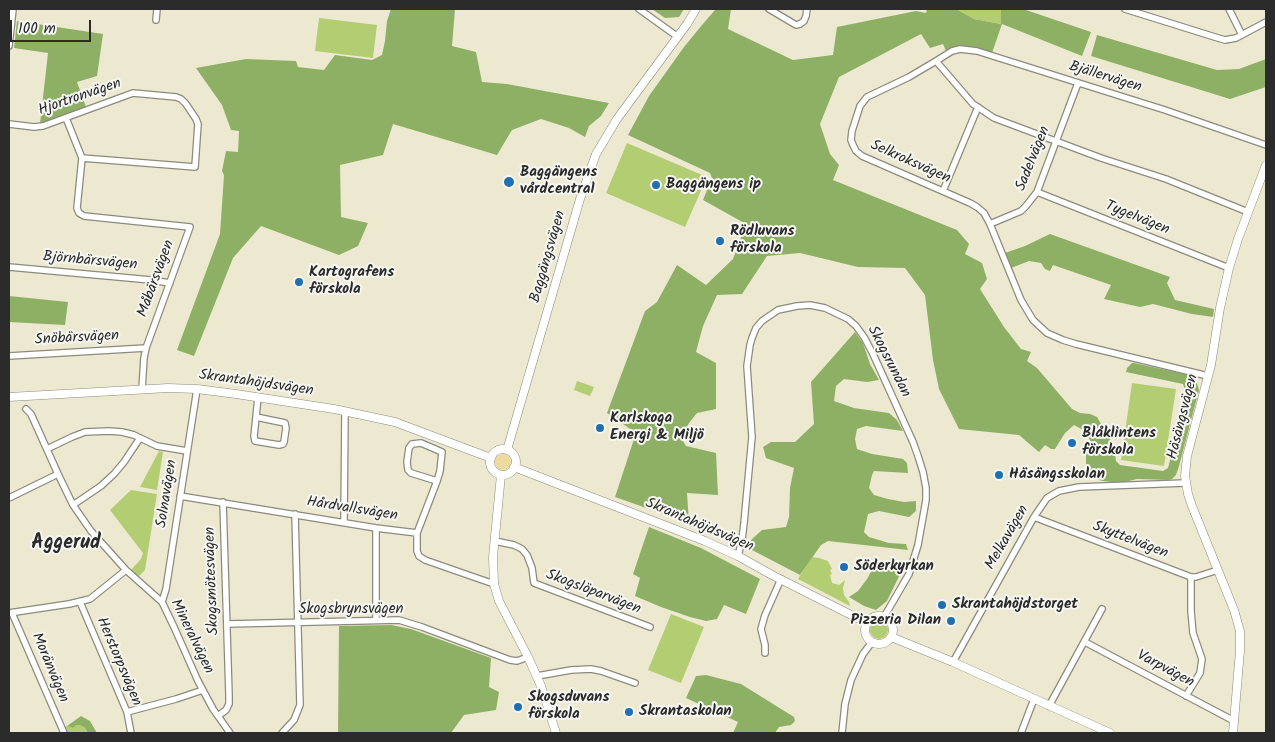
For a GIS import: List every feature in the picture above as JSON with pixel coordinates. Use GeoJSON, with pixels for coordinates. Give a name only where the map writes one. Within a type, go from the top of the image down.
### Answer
{"type":"FeatureCollection","features":[{"type":"Feature","properties":{"kind":"street"},"geometry":{"type":"LineString","coordinates":[[9,46],[13,9]]}},
{"type":"Feature","properties":{"kind":"street"},"geometry":{"type":"LineString","coordinates":[[156,20],[157,9]]}},
{"type":"Feature","properties":{"kind":"street"},"geometry":{"type":"LineString","coordinates":[[639,9],[678,36]]}},
{"type":"Feature","properties":{"kind":"street","name":"Baggängsvägen"},"geometry":{"type":"LineString","coordinates":[[507,450],[580,199],[596,154],[617,119],[696,9]]}},
{"type":"Feature","properties":{"kind":"street"},"geometry":{"type":"LineString","coordinates":[[768,9],[796,25],[804,21],[807,9]]}},
{"type":"Feature","properties":{"kind":"street"},"geometry":{"type":"LineString","coordinates":[[1125,9],[1218,38],[1231,39],[1266,22]]}},
{"type":"Feature","properties":{"kind":"street"},"geometry":{"type":"LineString","coordinates":[[1229,9],[1242,34]]}},
{"type":"Feature","properties":{"kind":"street","name":"Bjällervägen"},"geometry":{"type":"LineString","coordinates":[[936,61],[952,51],[969,49],[1165,110],[1266,145]]}},
{"type":"Feature","properties":{"kind":"street"},"geometry":{"type":"LineString","coordinates":[[936,61],[978,107],[986,114],[1000,121],[1166,179],[1248,212]]}},
{"type":"Feature","properties":{"kind":"street","name":"Selkroksvägen"},"geometry":{"type":"LineString","coordinates":[[936,61],[909,77],[867,97],[860,106],[852,131],[851,140],[856,151],[869,160],[943,191],[984,212],[1021,300],[1033,320],[1047,333],[1076,344],[1208,376]]}},
{"type":"Feature","properties":{"kind":"street","name":"Sadelvägen"},"geometry":{"type":"LineString","coordinates":[[990,224],[1026,206],[1037,192],[1078,83]]}},
{"type":"Feature","properties":{"kind":"street","name":"Hjortronvägen"},"geometry":{"type":"LineString","coordinates":[[9,124],[34,127],[43,126],[132,93],[181,99],[198,124],[195,167],[82,158]]}},
{"type":"Feature","properties":{"kind":"street"},"geometry":{"type":"LineString","coordinates":[[943,191],[978,107]]}},
{"type":"Feature","properties":{"kind":"street"},"geometry":{"type":"LineString","coordinates":[[66,118],[82,158]]}},
{"type":"Feature","properties":{"kind":"street","name":"Måbärsvägen"},"geometry":{"type":"LineString","coordinates":[[82,158],[78,208],[80,214],[84,216],[190,227],[146,348],[142,389]]}},
{"type":"Feature","properties":{"kind":"street","name":"Häsängsvägen"},"geometry":{"type":"LineString","coordinates":[[1233,733],[1240,631],[1234,610],[1192,506],[1185,483],[1185,476],[1187,456],[1213,354],[1220,308],[1229,268],[1235,246],[1266,165]]}},
{"type":"Feature","properties":{"kind":"street","name":"Tygelvägen"},"geometry":{"type":"LineString","coordinates":[[1037,192],[1229,268]]}},
{"type":"Feature","properties":{"kind":"street","name":"Björnbärsvägen"},"geometry":{"type":"LineString","coordinates":[[9,267],[170,283]]}},
{"type":"Feature","properties":{"kind":"street","name":"Skogsrundan"},"geometry":{"type":"LineString","coordinates":[[738,556],[744,523],[752,437],[747,366],[752,338],[756,328],[762,321],[778,310],[803,305],[825,308],[848,319],[864,337],[913,442],[923,472],[926,500],[918,545],[909,574],[884,617]]}},
{"type":"Feature","properties":{"kind":"street","name":"Snöbärsvägen"},"geometry":{"type":"LineString","coordinates":[[9,356],[146,348]]}},
{"type":"Feature","properties":{"kind":"street","name":"Skrantahöjdsvägen"},"geometry":{"type":"LineString","coordinates":[[9,397],[142,389],[197,389],[345,411],[395,422],[491,458]]}},
{"type":"Feature","properties":{"kind":"street","name":"Solnavägen"},"geometry":{"type":"LineString","coordinates":[[162,602],[166,589],[197,389]]}},
{"type":"Feature","properties":{"kind":"street"},"geometry":{"type":"LineString","coordinates":[[256,417],[285,423],[283,444],[255,441],[254,436],[258,397]]}},
{"type":"Feature","properties":{"kind":"street","name":"Mineralvägen"},"geometry":{"type":"LineString","coordinates":[[26,409],[32,414],[73,505],[100,543],[126,570],[162,602],[191,667],[213,709],[230,733]]}},
{"type":"Feature","properties":{"kind":"street"},"geometry":{"type":"LineString","coordinates":[[344,522],[345,411]]}},
{"type":"Feature","properties":{"kind":"street"},"geometry":{"type":"LineString","coordinates":[[47,449],[72,436],[96,431],[122,432],[157,446],[187,451]]}},
{"type":"Feature","properties":{"kind":"street"},"geometry":{"type":"LineString","coordinates":[[73,505],[101,486],[114,474],[140,438]]}},
{"type":"Feature","properties":{"kind":"street"},"geometry":{"type":"LineString","coordinates":[[417,533],[437,481],[442,452],[421,443],[412,444],[409,448],[408,470],[411,473],[437,481]]}},
{"type":"Feature","properties":{"kind":"street"},"geometry":{"type":"LineString","coordinates":[[507,450],[514,457],[514,467],[510,473],[501,475],[492,468],[490,464],[491,458],[498,451],[507,450]]}},
{"type":"Feature","properties":{"kind":"street","name":"Skrantahöjdsvägen"},"geometry":{"type":"LineString","coordinates":[[514,467],[684,532],[738,556],[867,623]]}},
{"type":"Feature","properties":{"kind":"street"},"geometry":{"type":"LineString","coordinates":[[9,498],[58,474]]}},
{"type":"Feature","properties":{"kind":"street"},"geometry":{"type":"LineString","coordinates":[[501,475],[493,557],[494,584],[499,601],[537,676],[546,698],[556,733]]}},
{"type":"Feature","properties":{"kind":"street","name":"Melkavägen"},"geometry":{"type":"LineString","coordinates":[[953,662],[1034,517],[1048,498],[1059,491],[1079,487],[1185,483]]}},
{"type":"Feature","properties":{"kind":"street","name":"Hårdvallsvägen"},"geometry":{"type":"LineString","coordinates":[[180,496],[417,533],[417,551],[419,556],[425,560],[494,584]]}},
{"type":"Feature","properties":{"kind":"street","name":"Skogsmötesvägen"},"geometry":{"type":"LineString","coordinates":[[218,716],[226,710],[229,704],[223,502]]}},
{"type":"Feature","properties":{"kind":"street"},"geometry":{"type":"LineString","coordinates":[[282,733],[298,714],[300,705],[294,514]]}},
{"type":"Feature","properties":{"kind":"street","name":"Skyttelvägen"},"geometry":{"type":"LineString","coordinates":[[1034,517],[1191,577]]}},
{"type":"Feature","properties":{"kind":"street"},"geometry":{"type":"LineString","coordinates":[[376,528],[376,620]]}},
{"type":"Feature","properties":{"kind":"street","name":"Skogslöparvägen"},"geometry":{"type":"LineString","coordinates":[[495,541],[514,545],[522,549],[530,561],[534,583],[650,627]]}},
{"type":"Feature","properties":{"kind":"street"},"geometry":{"type":"LineString","coordinates":[[10,613],[90,599],[126,570]]}},
{"type":"Feature","properties":{"kind":"street"},"geometry":{"type":"LineString","coordinates":[[1186,696],[1200,673],[1202,659],[1192,633],[1191,577],[1218,570]]}},
{"type":"Feature","properties":{"kind":"street"},"geometry":{"type":"LineString","coordinates":[[765,653],[761,629],[781,579]]}},
{"type":"Feature","properties":{"kind":"street","name":"Herstorpsvägen"},"geometry":{"type":"LineString","coordinates":[[80,602],[127,712],[131,733]]}},
{"type":"Feature","properties":{"kind":"street"},"geometry":{"type":"LineString","coordinates":[[1049,706],[1102,609]]}},
{"type":"Feature","properties":{"kind":"street","name":"Moränvägen"},"geometry":{"type":"LineString","coordinates":[[10,613],[64,733]]}},
{"type":"Feature","properties":{"kind":"street"},"geometry":{"type":"LineString","coordinates":[[874,617],[884,617],[892,625],[890,636],[881,643],[872,642],[866,634],[867,623],[874,617]]}},
{"type":"Feature","properties":{"kind":"street","name":"Skogsbrynsvägen"},"geometry":{"type":"LineString","coordinates":[[227,624],[399,620],[510,660],[517,661],[528,657]]}},
{"type":"Feature","properties":{"kind":"street"},"geometry":{"type":"LineString","coordinates":[[890,636],[953,662],[1110,733]]}},
{"type":"Feature","properties":{"kind":"street"},"geometry":{"type":"LineString","coordinates":[[842,733],[851,680],[863,654],[872,642]]}},
{"type":"Feature","properties":{"kind":"street","name":"Varpvägen"},"geometry":{"type":"LineString","coordinates":[[1085,642],[1234,720]]}},
{"type":"Feature","properties":{"kind":"street"},"geometry":{"type":"LineString","coordinates":[[537,676],[576,669],[591,669],[635,683]]}},
{"type":"Feature","properties":{"kind":"street"},"geometry":{"type":"LineString","coordinates":[[127,712],[203,690]]}},
{"type":"Feature","properties":{"kind":"street"},"geometry":{"type":"LineString","coordinates":[[1021,733],[1034,699]]}},
{"type":"Feature","properties":{"kind":"green space"},"geometry":{"type":"Polygon","coordinates":[[[391,9],[455,9],[452,46],[476,52],[482,82],[507,84],[609,103],[601,116],[589,126],[585,137],[569,128],[541,119],[512,130],[497,155],[393,124],[383,155],[340,165],[341,217],[368,223],[358,246],[339,255],[261,226],[233,258],[194,356],[177,350],[220,234],[224,175],[222,171],[226,151],[238,152],[239,131],[231,130],[222,105],[196,68],[246,59],[296,61],[298,67],[324,70],[335,55],[372,60],[382,55],[387,21],[391,9]]]}},
{"type":"Feature","properties":{"kind":"green space"},"geometry":{"type":"Polygon","coordinates":[[[652,9],[684,9],[679,17],[665,18],[652,9]]]}},
{"type":"Feature","properties":{"kind":"green space"},"geometry":{"type":"Polygon","coordinates":[[[731,9],[728,29],[793,60],[833,55],[837,27],[916,11],[926,13],[927,9],[956,9],[974,19],[1001,24],[1001,9],[1023,9],[1091,32],[1082,56],[1002,24],[992,53],[962,46],[946,51],[943,44],[930,48],[921,34],[839,77],[820,124],[830,154],[839,165],[833,180],[957,230],[969,244],[965,254],[982,263],[987,279],[980,289],[1004,327],[1021,349],[1031,352],[1027,361],[1037,368],[1072,409],[1097,417],[1114,446],[1116,461],[1120,465],[1163,471],[1168,468],[1180,421],[1185,390],[1183,384],[1126,372],[1127,368],[1134,363],[1189,375],[1194,378],[1199,390],[1179,466],[1176,475],[1172,479],[1137,479],[1121,483],[1088,477],[1084,474],[1086,450],[1091,442],[1085,431],[1074,425],[1065,433],[1055,449],[1045,445],[1039,452],[1019,435],[959,429],[939,389],[933,360],[925,295],[905,268],[858,267],[800,253],[767,256],[742,294],[717,295],[703,326],[696,352],[716,363],[716,409],[697,413],[681,438],[686,446],[716,453],[718,495],[687,493],[689,523],[615,497],[636,433],[607,413],[645,311],[657,302],[677,265],[706,285],[733,259],[746,224],[703,200],[712,178],[710,173],[628,135],[649,96],[684,47],[715,10],[731,9]]]}},
{"type":"Feature","properties":{"kind":"green space"},"geometry":{"type":"Polygon","coordinates":[[[956,9],[1001,9],[1002,24],[974,19],[956,9]]]}},
{"type":"Feature","properties":{"kind":"green space"},"geometry":{"type":"Polygon","coordinates":[[[319,18],[377,25],[373,58],[315,51],[319,18]]]}},
{"type":"Feature","properties":{"kind":"green space"},"geometry":{"type":"Polygon","coordinates":[[[17,21],[103,34],[97,76],[77,82],[86,107],[40,124],[48,53],[14,48],[17,21]]]}},
{"type":"Feature","properties":{"kind":"green space"},"geometry":{"type":"Polygon","coordinates":[[[1097,35],[1217,70],[1239,69],[1266,59],[1266,87],[1230,99],[1091,56],[1097,35]]]}},
{"type":"Feature","properties":{"kind":"green space","name":"Baggängens ip"},"geometry":{"type":"Polygon","coordinates":[[[627,143],[707,177],[685,227],[606,193],[627,143]]]}},
{"type":"Feature","properties":{"kind":"green space"},"geometry":{"type":"Polygon","coordinates":[[[1050,234],[1170,277],[1167,283],[1175,300],[1214,309],[1213,317],[1192,314],[1153,304],[1140,307],[1104,299],[1111,285],[1053,265],[1050,271],[1045,269],[1041,263],[1029,261],[1011,268],[1005,253],[1050,234]]]}},
{"type":"Feature","properties":{"kind":"green space"},"geometry":{"type":"Polygon","coordinates":[[[9,296],[68,302],[65,325],[9,322],[9,296]]]}},
{"type":"Feature","properties":{"kind":"green space"},"geometry":{"type":"Polygon","coordinates":[[[855,332],[863,343],[870,364],[879,380],[867,382],[844,379],[836,386],[834,401],[854,408],[889,413],[897,420],[903,431],[866,426],[857,429],[855,439],[857,449],[872,454],[903,459],[907,463],[908,473],[874,471],[869,488],[874,495],[904,502],[916,501],[916,511],[909,517],[879,511],[868,514],[864,532],[869,537],[889,543],[906,544],[908,550],[828,541],[821,545],[800,575],[752,550],[751,540],[762,530],[786,527],[789,517],[790,488],[794,468],[766,458],[763,447],[771,442],[795,442],[814,424],[811,382],[855,332]]]}},
{"type":"Feature","properties":{"kind":"green space"},"geometry":{"type":"Polygon","coordinates":[[[577,381],[594,387],[590,396],[574,390],[577,381]]]}},
{"type":"Feature","properties":{"kind":"green space"},"geometry":{"type":"Polygon","coordinates":[[[1132,383],[1176,389],[1164,466],[1121,460],[1132,383]]]}},
{"type":"Feature","properties":{"kind":"green space"},"geometry":{"type":"Polygon","coordinates":[[[159,451],[163,452],[157,490],[140,487],[159,451]]]}},
{"type":"Feature","properties":{"kind":"green space"},"geometry":{"type":"Polygon","coordinates":[[[131,490],[157,494],[145,570],[139,576],[131,570],[141,559],[143,553],[110,510],[131,490]]]}},
{"type":"Feature","properties":{"kind":"green space"},"geometry":{"type":"Polygon","coordinates":[[[649,527],[701,548],[760,579],[746,614],[724,605],[717,619],[706,621],[661,607],[635,596],[640,578],[633,574],[649,527]]]}},
{"type":"Feature","properties":{"kind":"green space"},"geometry":{"type":"Polygon","coordinates":[[[812,557],[828,561],[832,569],[830,570],[832,574],[830,575],[832,583],[839,585],[845,580],[844,595],[850,606],[798,579],[812,557]]]}},
{"type":"Feature","properties":{"kind":"green space"},"geometry":{"type":"Polygon","coordinates":[[[880,563],[904,566],[887,601],[876,610],[864,606],[849,597],[858,591],[873,568],[880,563]]]}},
{"type":"Feature","properties":{"kind":"green space"},"geometry":{"type":"Polygon","coordinates":[[[671,614],[704,627],[681,683],[648,670],[671,614]]]}},
{"type":"Feature","properties":{"kind":"green space"},"geometry":{"type":"Polygon","coordinates":[[[879,621],[887,626],[888,630],[883,638],[879,639],[871,634],[870,630],[875,622],[879,621]]]}},
{"type":"Feature","properties":{"kind":"green space"},"geometry":{"type":"Polygon","coordinates":[[[391,625],[411,629],[491,658],[489,687],[499,692],[496,710],[464,715],[451,733],[338,733],[339,626],[391,625]]]}},
{"type":"Feature","properties":{"kind":"green space"},"geometry":{"type":"Polygon","coordinates":[[[706,675],[741,684],[794,717],[795,721],[791,725],[779,727],[775,733],[733,733],[738,722],[686,698],[696,676],[706,675]]]}},
{"type":"Feature","properties":{"kind":"green space"},"geometry":{"type":"Polygon","coordinates":[[[81,716],[90,721],[97,733],[88,733],[80,725],[76,725],[73,728],[67,726],[81,716]]]}},
{"type":"Feature","properties":{"kind":"green space"},"geometry":{"type":"Polygon","coordinates":[[[75,725],[85,728],[88,733],[68,733],[65,727],[73,728],[75,725]]]}},
{"type":"Feature","properties":{"kind":"sand"},"geometry":{"type":"Polygon","coordinates":[[[503,454],[509,456],[511,462],[509,468],[503,470],[497,468],[495,462],[497,456],[503,454]]]}},
{"type":"Feature","properties":{"kind":"place","name":"Baggängens vårdcentral"},"geometry":{"type":"Point","coordinates":[509,182]}},
{"type":"Feature","properties":{"kind":"place","name":"Baggängens ip"},"geometry":{"type":"Point","coordinates":[656,185]}},
{"type":"Feature","properties":{"kind":"place","name":"Rödluvans förskola"},"geometry":{"type":"Point","coordinates":[720,241]}},
{"type":"Feature","properties":{"kind":"place","name":"Kartografens förskola"},"geometry":{"type":"Point","coordinates":[299,282]}},
{"type":"Feature","properties":{"kind":"place","name":"Karlskoga Energi & Miljö"},"geometry":{"type":"Point","coordinates":[600,428]}},
{"type":"Feature","properties":{"kind":"place","name":"Blåklintens förskola"},"geometry":{"type":"Point","coordinates":[1072,443]}},
{"type":"Feature","properties":{"kind":"place","name":"Häsängsskolan"},"geometry":{"type":"Point","coordinates":[999,475]}},
{"type":"Feature","properties":{"kind":"place","name":"Söderkyrkan"},"geometry":{"type":"Point","coordinates":[844,567]}},
{"type":"Feature","properties":{"kind":"place","name":"Skrantahöjdstorget"},"geometry":{"type":"Point","coordinates":[942,605]}},
{"type":"Feature","properties":{"kind":"place","name":"Pizzeria Dilan"},"geometry":{"type":"Point","coordinates":[951,621]}},
{"type":"Feature","properties":{"kind":"place","name":"Skogsduvans förskola"},"geometry":{"type":"Point","coordinates":[518,707]}},
{"type":"Feature","properties":{"kind":"place","name":"Skrantaskolan"},"geometry":{"type":"Point","coordinates":[629,712]}},
{"type":"Feature","properties":{"kind":"district","name":"Aggerud"},"geometry":{"type":"Point","coordinates":[66,545]}}]}
